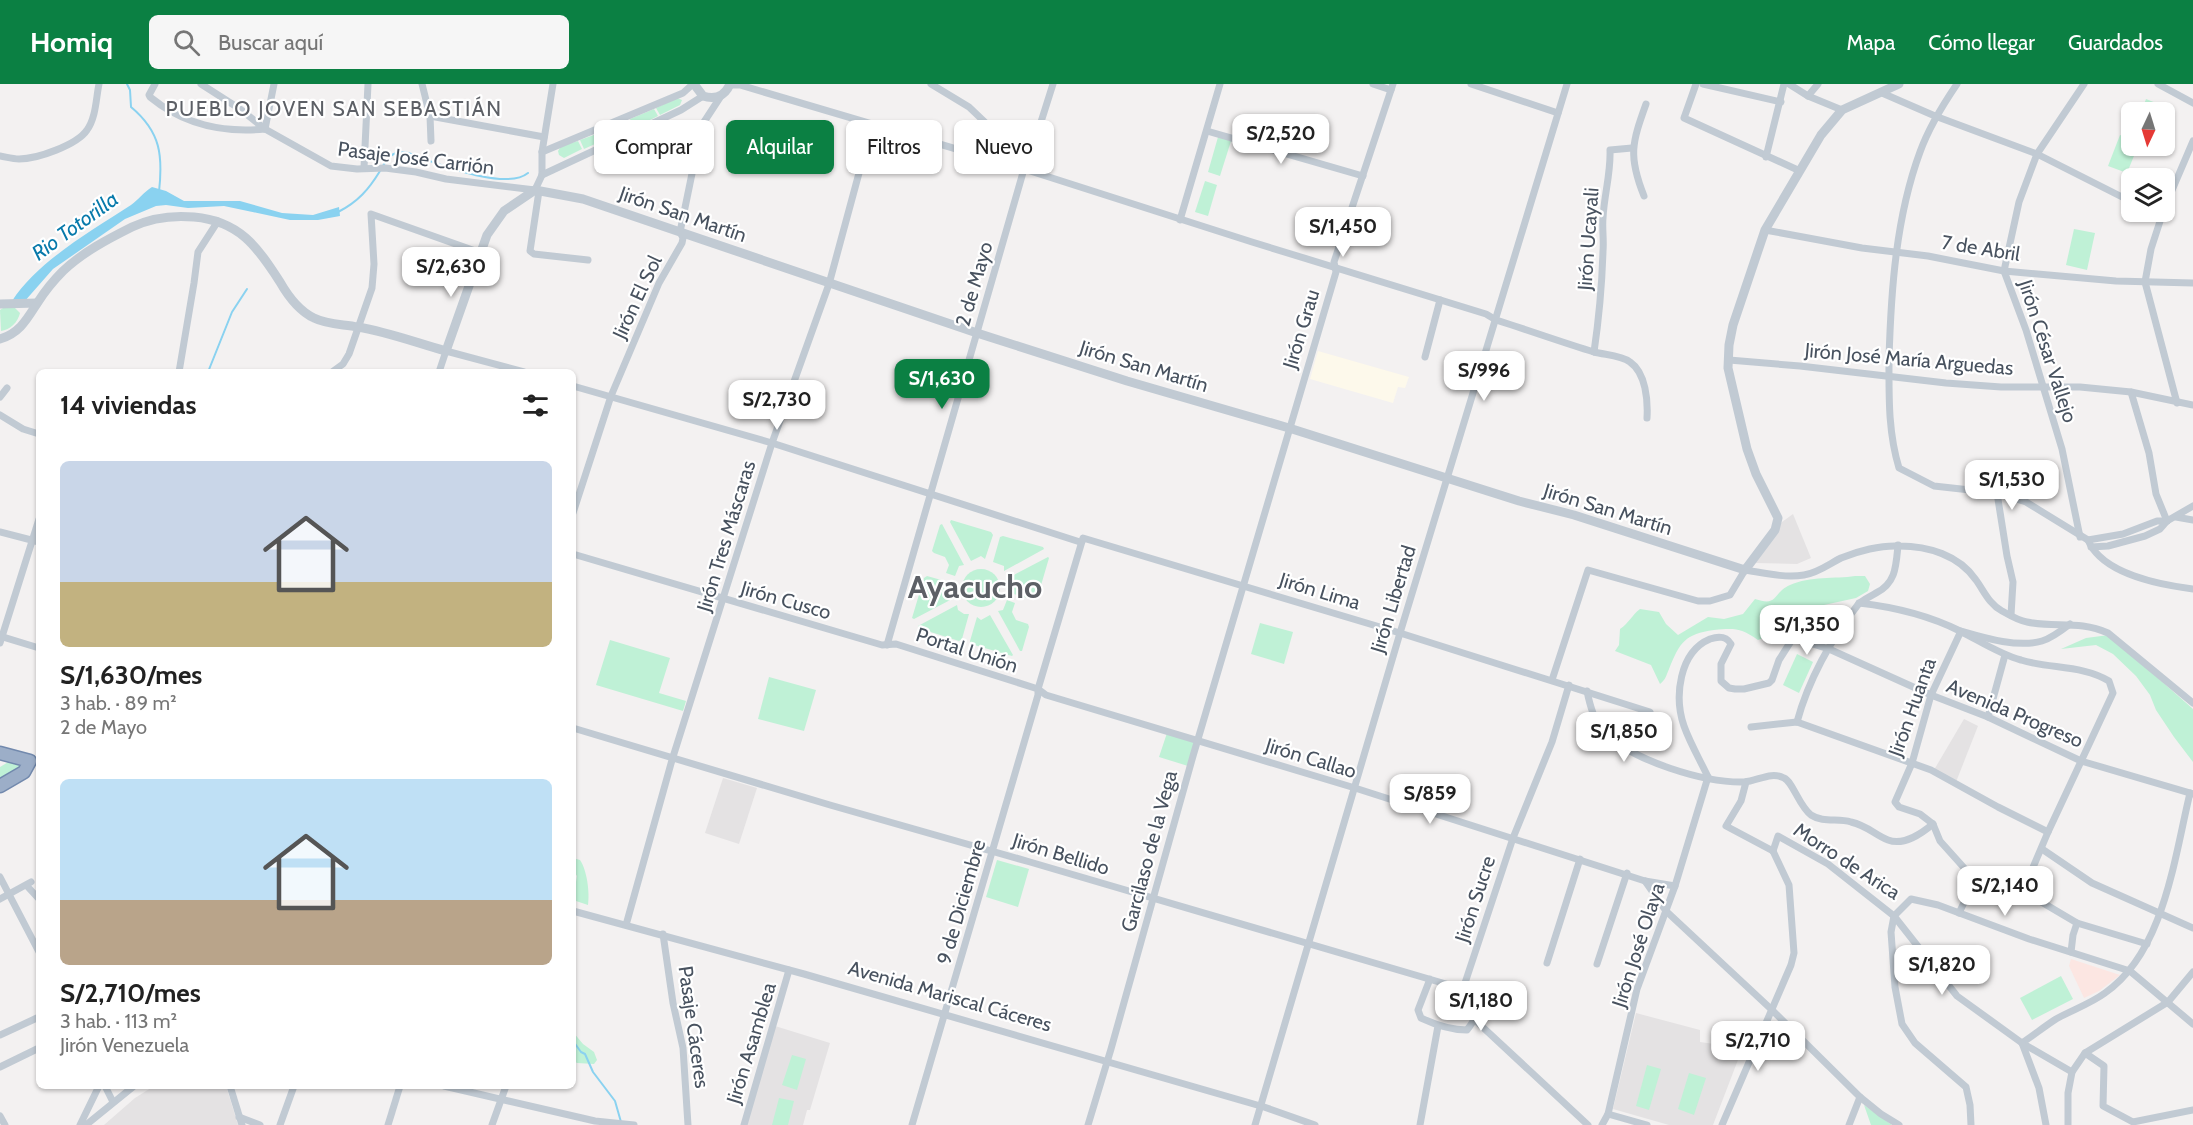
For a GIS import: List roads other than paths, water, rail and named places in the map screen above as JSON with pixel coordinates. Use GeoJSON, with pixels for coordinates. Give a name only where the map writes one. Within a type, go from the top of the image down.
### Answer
{"type":"FeatureCollection","features":[{"type":"Feature","properties":{"kind":"highway"},"geometry":{"type":"LineString","coordinates":[[3,756],[34,762]]}},
{"type":"Feature","properties":{"kind":"highway"},"geometry":{"type":"LineString","coordinates":[[0,786],[24,772],[34,762]]}},
{"type":"Feature","properties":{"kind":"street"},"geometry":{"type":"LineString","coordinates":[[0,156],[22,159],[64,147],[81,137],[89,129],[99,84]]}},
{"type":"Feature","properties":{"kind":"street"},"geometry":{"type":"LineString","coordinates":[[155,84],[150,97],[176,116],[220,130],[265,129],[274,84]]}},
{"type":"Feature","properties":{"kind":"street","name":"Pasaje José Carrión"},"geometry":{"type":"LineString","coordinates":[[201,84],[265,129],[331,166],[344,169],[385,168],[446,179],[537,190]]}},
{"type":"Feature","properties":{"kind":"street"},"geometry":{"type":"LineString","coordinates":[[364,168],[368,84]]}},
{"type":"Feature","properties":{"kind":"street"},"geometry":{"type":"LineString","coordinates":[[422,84],[430,116],[431,141]]}},
{"type":"Feature","properties":{"kind":"street"},"geometry":{"type":"LineString","coordinates":[[553,84],[530,251],[534,254],[588,260]]}},
{"type":"Feature","properties":{"kind":"street"},"geometry":{"type":"LineString","coordinates":[[542,152],[683,93],[694,84],[703,96]]}},
{"type":"Feature","properties":{"kind":"street"},"geometry":{"type":"LineString","coordinates":[[542,175],[681,110],[703,96],[715,98],[721,96],[730,84],[858,120]]}},
{"type":"Feature","properties":{"kind":"street"},"geometry":{"type":"LineString","coordinates":[[931,84],[969,107],[983,120]]}},
{"type":"Feature","properties":{"kind":"street","name":"2 de Mayo"},"geometry":{"type":"LineString","coordinates":[[1042,120],[1053,84]]}},
{"type":"Feature","properties":{"kind":"street"},"geometry":{"type":"LineString","coordinates":[[1180,220],[1220,84]]}},
{"type":"Feature","properties":{"kind":"street"},"geometry":{"type":"LineString","coordinates":[[1373,84],[1392,87]]}},
{"type":"Feature","properties":{"kind":"street"},"geometry":{"type":"LineString","coordinates":[[1471,84],[1558,113]]}},
{"type":"Feature","properties":{"kind":"street","name":"Jirón Libertad"},"geometry":{"type":"LineString","coordinates":[[1255,1125],[1400,633],[1567,84]]}},
{"type":"Feature","properties":{"kind":"street"},"geometry":{"type":"LineString","coordinates":[[1695,84],[1684,118],[1800,171]]}},
{"type":"Feature","properties":{"kind":"street"},"geometry":{"type":"LineString","coordinates":[[1703,84],[1781,102]]}},
{"type":"Feature","properties":{"kind":"street"},"geometry":{"type":"LineString","coordinates":[[1766,157],[1786,84],[1842,110]]}},
{"type":"Feature","properties":{"kind":"street"},"geometry":{"type":"LineString","coordinates":[[1808,96],[1818,84]]}},
{"type":"Feature","properties":{"kind":"street"},"geometry":{"type":"LineString","coordinates":[[1552,680],[1588,570],[1698,601],[1710,601],[1730,595],[1744,570],[1775,530],[1778,518],[1756,474],[1747,448],[1728,368],[1733,326],[1766,230],[1821,135],[1842,110],[1899,84]]}},
{"type":"Feature","properties":{"kind":"street"},"geometry":{"type":"LineString","coordinates":[[1957,84],[1935,116],[1920,152],[1906,197],[1897,252],[1890,320],[1889,375],[1893,446],[1899,468],[1934,486],[1997,493],[2026,502],[2086,542],[2110,564],[2140,578],[2193,589]]}},
{"type":"Feature","properties":{"kind":"street","name":"Jirón César Vallejo"},"geometry":{"type":"LineString","coordinates":[[2084,84],[2037,154],[2019,202],[2004,271],[2043,386],[2086,542]]}},
{"type":"Feature","properties":{"kind":"street"},"geometry":{"type":"LineString","coordinates":[[2158,84],[2193,103]]}},
{"type":"Feature","properties":{"kind":"street","name":"Jirón Grau"},"geometry":{"type":"LineString","coordinates":[[1243,585],[1336,272],[1334,268],[1337,254],[1392,87]]}},
{"type":"Feature","properties":{"kind":"street"},"geometry":{"type":"LineString","coordinates":[[1882,93],[1935,116],[2037,154],[2121,196]]}},
{"type":"Feature","properties":{"kind":"street","name":"Jirón El Sol"},"geometry":{"type":"LineString","coordinates":[[576,504],[611,396],[659,283],[682,243],[683,238],[680,232],[702,125],[721,96]]}},
{"type":"Feature","properties":{"kind":"street"},"geometry":{"type":"LineString","coordinates":[[1644,196],[1636,177],[1632,148],[1646,104]]}},
{"type":"Feature","properties":{"kind":"street"},"geometry":{"type":"LineString","coordinates":[[430,116],[544,137]]}},
{"type":"Feature","properties":{"kind":"street"},"geometry":{"type":"LineString","coordinates":[[1207,131],[1363,176]]}},
{"type":"Feature","properties":{"kind":"street"},"geometry":{"type":"LineString","coordinates":[[2175,184],[2193,141]]}},
{"type":"Feature","properties":{"kind":"street","name":"Jirón Ucayali"},"geometry":{"type":"LineString","coordinates":[[1594,352],[1600,314],[1604,249],[1602,221],[1604,196],[1611,167],[1610,150],[1632,148]]}},
{"type":"Feature","properties":{"kind":"street","name":"Jirón Tres Máscaras"},"geometry":{"type":"LineString","coordinates":[[626,925],[673,758],[772,442],[829,284],[859,174]]}},
{"type":"Feature","properties":{"kind":"street","name":"2 de Mayo"},"geometry":{"type":"LineString","coordinates":[[887,645],[1023,174]]}},
{"type":"Feature","properties":{"kind":"street"},"geometry":{"type":"LineString","coordinates":[[1039,174],[1180,220],[1486,314],[1496,320],[1594,352],[1624,359],[1636,368],[1644,385],[1647,418]]}},
{"type":"Feature","properties":{"kind":"street"},"geometry":{"type":"LineString","coordinates":[[440,369],[487,235],[504,211],[537,190]]}},
{"type":"Feature","properties":{"kind":"street","name":"Jirón San Martín"},"geometry":{"type":"LineString","coordinates":[[537,190],[583,199],[829,284],[1127,381],[1289,428],[1519,501],[1574,515],[1744,570]]}},
{"type":"Feature","properties":{"kind":"street"},"geometry":{"type":"LineString","coordinates":[[336,369],[344,364],[349,354],[372,288],[374,264],[371,214],[481,253]]}},
{"type":"Feature","properties":{"kind":"street"},"geometry":{"type":"LineString","coordinates":[[0,339],[15,332],[26,323],[37,303],[64,270],[89,251],[134,226],[155,218],[176,216],[218,221],[232,226],[247,237],[298,307],[312,318],[327,323],[359,327],[513,369]]}},
{"type":"Feature","properties":{"kind":"street"},"geometry":{"type":"LineString","coordinates":[[180,369],[195,283],[198,252],[218,221]]}},
{"type":"Feature","properties":{"kind":"street"},"geometry":{"type":"LineString","coordinates":[[2160,222],[2151,249],[2145,282],[2177,403]]}},
{"type":"Feature","properties":{"kind":"street","name":"7 de Abril"},"geometry":{"type":"LineString","coordinates":[[1766,230],[2004,271],[2145,282],[2193,283]]}},
{"type":"Feature","properties":{"kind":"street"},"geometry":{"type":"LineString","coordinates":[[1425,357],[1440,300]]}},
{"type":"Feature","properties":{"kind":"street"},"geometry":{"type":"LineString","coordinates":[[1,304],[37,303]]}},
{"type":"Feature","properties":{"kind":"street","name":"Jirón José María Arguedas"},"geometry":{"type":"LineString","coordinates":[[1728,360],[1979,385],[2080,387],[2131,392],[2193,405]]}},
{"type":"Feature","properties":{"kind":"street","name":"Jirón Lima"},"geometry":{"type":"LineString","coordinates":[[576,387],[772,442],[932,494],[1082,540],[1243,585],[1650,712]]}},
{"type":"Feature","properties":{"kind":"street"},"geometry":{"type":"LineString","coordinates":[[0,397],[7,388]]}},
{"type":"Feature","properties":{"kind":"street"},"geometry":{"type":"LineString","coordinates":[[2131,392],[2149,453],[2156,494],[2167,521]]}},
{"type":"Feature","properties":{"kind":"street"},"geometry":{"type":"LineString","coordinates":[[0,415],[23,429],[36,433]]}},
{"type":"Feature","properties":{"kind":"street"},"geometry":{"type":"LineString","coordinates":[[1997,493],[2013,582],[2011,615]]}},
{"type":"Feature","properties":{"kind":"street"},"geometry":{"type":"LineString","coordinates":[[2086,542],[2108,546],[2145,536],[2160,529],[2167,521],[2193,506]]}},
{"type":"Feature","properties":{"kind":"street"},"geometry":{"type":"LineString","coordinates":[[2176,517],[2193,520]]}},
{"type":"Feature","properties":{"kind":"street"},"geometry":{"type":"LineString","coordinates":[[0,532],[36,541],[1,638],[36,647]]}},
{"type":"Feature","properties":{"kind":"street","name":"9 de Diciembre"},"geometry":{"type":"LineString","coordinates":[[912,1125],[1082,540]]}},
{"type":"Feature","properties":{"kind":"street"},"geometry":{"type":"LineString","coordinates":[[1744,570],[1778,575],[1805,575],[1842,558],[1875,549],[1898,545],[1931,550],[1948,557],[1970,571],[1989,601],[1998,609],[2026,622],[2070,624],[2108,633],[2193,703]]}},
{"type":"Feature","properties":{"kind":"street"},"geometry":{"type":"LineString","coordinates":[[1797,722],[1812,680],[1859,603],[1881,591],[1896,572],[1898,545]]}},
{"type":"Feature","properties":{"kind":"street","name":"Jirón Cusco"},"geometry":{"type":"LineString","coordinates":[[576,555],[887,645]]}},
{"type":"Feature","properties":{"kind":"street","name":"Garcilaso de la Vega"},"geometry":{"type":"LineString","coordinates":[[1088,1125],[1243,585]]}},
{"type":"Feature","properties":{"kind":"street"},"geometry":{"type":"LineString","coordinates":[[1859,603],[1892,607],[1961,631],[2009,641],[2031,643],[2053,637],[2070,624]]}},
{"type":"Feature","properties":{"kind":"street"},"geometry":{"type":"LineString","coordinates":[[1961,631],[2005,655],[2024,661],[2096,673],[2109,681],[2113,693],[2023,891]]}},
{"type":"Feature","properties":{"kind":"street","name":"Jirón Huanta"},"geometry":{"type":"LineString","coordinates":[[1933,824],[1920,814],[1899,807],[1895,801],[1912,763],[1931,695],[1961,631]]}},
{"type":"Feature","properties":{"kind":"street","name":"Avenida Progreso"},"geometry":{"type":"LineString","coordinates":[[1708,777],[1683,724],[1680,689],[1682,670],[1690,656],[1707,641],[1719,637],[1728,640],[1731,644],[1721,664],[1721,681],[1729,688],[1744,689],[1769,683],[1772,680],[1779,660],[1793,638],[1829,649],[1931,695],[1989,717],[2081,760],[2192,793]]}},
{"type":"Feature","properties":{"kind":"street","name":"Portal Unión"},"geometry":{"type":"LineString","coordinates":[[887,645],[896,645],[1038,688]]}},
{"type":"Feature","properties":{"kind":"street"},"geometry":{"type":"LineString","coordinates":[[1989,717],[2005,655]]}},
{"type":"Feature","properties":{"kind":"street","name":"Jirón Sucre"},"geometry":{"type":"LineString","coordinates":[[1463,989],[1513,838],[1552,742],[1569,685]]}},
{"type":"Feature","properties":{"kind":"street","name":"Jirón Callao"},"geometry":{"type":"LineString","coordinates":[[1038,688],[1046,695],[1355,788],[1627,873],[1645,881],[1675,886]]}},
{"type":"Feature","properties":{"kind":"street"},"geometry":{"type":"LineString","coordinates":[[1587,691],[1593,714],[1604,732],[1627,751],[1695,776],[1746,782],[1765,776],[1785,778],[1799,802],[1811,815],[1827,820],[1859,824],[1889,841],[1917,837],[1933,824],[1940,841],[1975,880],[2023,891],[2077,923],[2147,944]]}},
{"type":"Feature","properties":{"kind":"street"},"geometry":{"type":"LineString","coordinates":[[1751,727],[1797,722],[1931,770],[2048,832]]}},
{"type":"Feature","properties":{"kind":"street","name":"Jirón Bellido"},"geometry":{"type":"LineString","coordinates":[[576,729],[830,806],[1463,989]]}},
{"type":"Feature","properties":{"kind":"street","name":"Jirón José Olaya"},"geometry":{"type":"LineString","coordinates":[[1602,1125],[1608,1114],[1637,989],[1675,886],[1708,777]]}},
{"type":"Feature","properties":{"kind":"street","name":"Morro de Arica"},"geometry":{"type":"LineString","coordinates":[[1746,782],[1741,801],[1726,826],[1773,851],[1778,836],[1828,864],[1894,916],[1911,898],[2130,971],[2193,1024]]}},
{"type":"Feature","properties":{"kind":"street"},"geometry":{"type":"LineString","coordinates":[[2022,1042],[2055,1020],[2104,994],[2130,971],[2147,944],[2161,912],[2192,793]]}},
{"type":"Feature","properties":{"kind":"street"},"geometry":{"type":"LineString","coordinates":[[2042,849],[2092,883],[2193,928]]}},
{"type":"Feature","properties":{"kind":"street"},"geometry":{"type":"LineString","coordinates":[[1722,1125],[1791,965],[1794,953],[1790,885],[1773,851]]}},
{"type":"Feature","properties":{"kind":"street"},"geometry":{"type":"LineString","coordinates":[[1547,963],[1580,859]]}},
{"type":"Feature","properties":{"kind":"street"},"geometry":{"type":"LineString","coordinates":[[1597,964],[1627,873]]}},
{"type":"Feature","properties":{"kind":"street"},"geometry":{"type":"LineString","coordinates":[[0,877],[36,946]]}},
{"type":"Feature","properties":{"kind":"street"},"geometry":{"type":"LineString","coordinates":[[1959,913],[1975,880]]}},
{"type":"Feature","properties":{"kind":"street"},"geometry":{"type":"LineString","coordinates":[[1645,881],[1666,911],[1771,1009],[1860,1097],[1899,1125]]}},
{"type":"Feature","properties":{"kind":"street"},"geometry":{"type":"LineString","coordinates":[[0,899],[29,884],[36,894]]}},
{"type":"Feature","properties":{"kind":"street","name":"Avenida Mariscal Cáceres"},"geometry":{"type":"LineString","coordinates":[[576,912],[663,934],[945,1015],[1315,1125]]}},
{"type":"Feature","properties":{"kind":"street"},"geometry":{"type":"LineString","coordinates":[[1894,916],[1957,996],[2022,1042],[2072,1072]]}},
{"type":"Feature","properties":{"kind":"street"},"geometry":{"type":"LineString","coordinates":[[1894,916],[1891,932],[1892,955],[1902,1024],[1915,1042],[1966,1087],[1971,1125]]}},
{"type":"Feature","properties":{"kind":"street"},"geometry":{"type":"LineString","coordinates":[[2071,952],[2077,923]]}},
{"type":"Feature","properties":{"kind":"street","name":"Pasaje Cáceres"},"geometry":{"type":"LineString","coordinates":[[663,934],[673,1003],[683,1048],[688,1125]]}},
{"type":"Feature","properties":{"kind":"street","name":"Jirón Asamblea"},"geometry":{"type":"LineString","coordinates":[[744,1125],[789,970]]}},
{"type":"Feature","properties":{"kind":"street"},"geometry":{"type":"LineString","coordinates":[[2068,1125],[2068,1093],[2072,1072],[2085,1053],[2168,1002],[2193,972]]}},
{"type":"Feature","properties":{"kind":"street"},"geometry":{"type":"LineString","coordinates":[[1430,979],[1418,1010],[1421,1018],[1438,1026],[1467,1030],[1474,1020],[1477,1000],[1473,993],[1463,989]]}},
{"type":"Feature","properties":{"kind":"street"},"geometry":{"type":"LineString","coordinates":[[0,1035],[36,1018]]}},
{"type":"Feature","properties":{"kind":"street"},"geometry":{"type":"LineString","coordinates":[[1474,1020],[1588,1125]]}},
{"type":"Feature","properties":{"kind":"street"},"geometry":{"type":"LineString","coordinates":[[1420,1125],[1438,1026]]}},
{"type":"Feature","properties":{"kind":"street"},"geometry":{"type":"LineString","coordinates":[[2022,1042],[2039,1088],[2046,1125]]}},
{"type":"Feature","properties":{"kind":"street"},"geometry":{"type":"LineString","coordinates":[[0,1067],[36,1049]]}},
{"type":"Feature","properties":{"kind":"street"},"geometry":{"type":"LineString","coordinates":[[2085,1053],[2104,1066],[2103,1106],[2133,1122],[2193,1110]]}},
{"type":"Feature","properties":{"kind":"street"},"geometry":{"type":"LineString","coordinates":[[80,1125],[98,1089]]}},
{"type":"Feature","properties":{"kind":"street"},"geometry":{"type":"LineString","coordinates":[[106,1089],[113,1102]]}},
{"type":"Feature","properties":{"kind":"street"},"geometry":{"type":"LineString","coordinates":[[86,1125],[130,1089]]}},
{"type":"Feature","properties":{"kind":"street"},"geometry":{"type":"LineString","coordinates":[[231,1089],[241,1121],[260,1125]]}},
{"type":"Feature","properties":{"kind":"street"},"geometry":{"type":"LineString","coordinates":[[280,1125],[293,1089]]}},
{"type":"Feature","properties":{"kind":"street"},"geometry":{"type":"LineString","coordinates":[[388,1125],[399,1089]]}},
{"type":"Feature","properties":{"kind":"street"},"geometry":{"type":"LineString","coordinates":[[456,1089],[595,1123],[618,1122],[632,1125]]}},
{"type":"Feature","properties":{"kind":"street"},"geometry":{"type":"LineString","coordinates":[[492,1125],[505,1089]]}},
{"type":"Feature","properties":{"kind":"street"},"geometry":{"type":"LineString","coordinates":[[1849,1125],[1860,1097]]}},
{"type":"Feature","properties":{"kind":"street"},"geometry":{"type":"LineString","coordinates":[[1608,1114],[1647,1125]]}},
{"type":"Feature","properties":{"kind":"street"},"geometry":{"type":"LineString","coordinates":[[0,1116],[4,1125]]}},
{"type":"Feature","properties":{"kind":"water"},"geometry":{"type":"Polygon","coordinates":[[[152,187],[166,191],[184,201],[240,201],[282,213],[313,215],[339,207],[340,216],[318,220],[290,220],[224,206],[188,208],[156,206],[125,219],[53,269],[24,302],[12,301],[23,286],[51,260],[131,205],[152,187]]]}},
{"type":"Feature","properties":{"kind":"waterway"},"geometry":{"type":"LineString","coordinates":[[127,84],[130,90],[131,107],[149,126],[158,145],[161,167],[159,192]]}},
{"type":"Feature","properties":{"kind":"waterway"},"geometry":{"type":"LineString","coordinates":[[383,166],[392,155],[403,152],[461,171],[492,178],[518,178],[528,173]]}},
{"type":"Feature","properties":{"kind":"waterway"},"geometry":{"type":"LineString","coordinates":[[338,212],[362,194],[380,171]]}},
{"type":"Feature","properties":{"kind":"waterway"},"geometry":{"type":"LineString","coordinates":[[209,369],[232,312],[247,289]]}},
{"type":"Feature","properties":{"kind":"waterway"},"geometry":{"type":"LineString","coordinates":[[576,1045],[585,1054],[593,1072],[615,1101],[621,1122]]}},
{"type":"Feature","properties":{"kind":"district","name":"PUEBLO JOVEN SAN SEBASTIÁN"},"geometry":{"type":"Point","coordinates":[334,109]}},
{"type":"Feature","properties":{"kind":"district","name":"Ayacucho"},"geometry":{"type":"Point","coordinates":[975,587]}},
{"type":"Feature","properties":{"kind":"water label","name":"Rio Totorilla"},"geometry":{"type":"Point","coordinates":[75,226]}}]}
